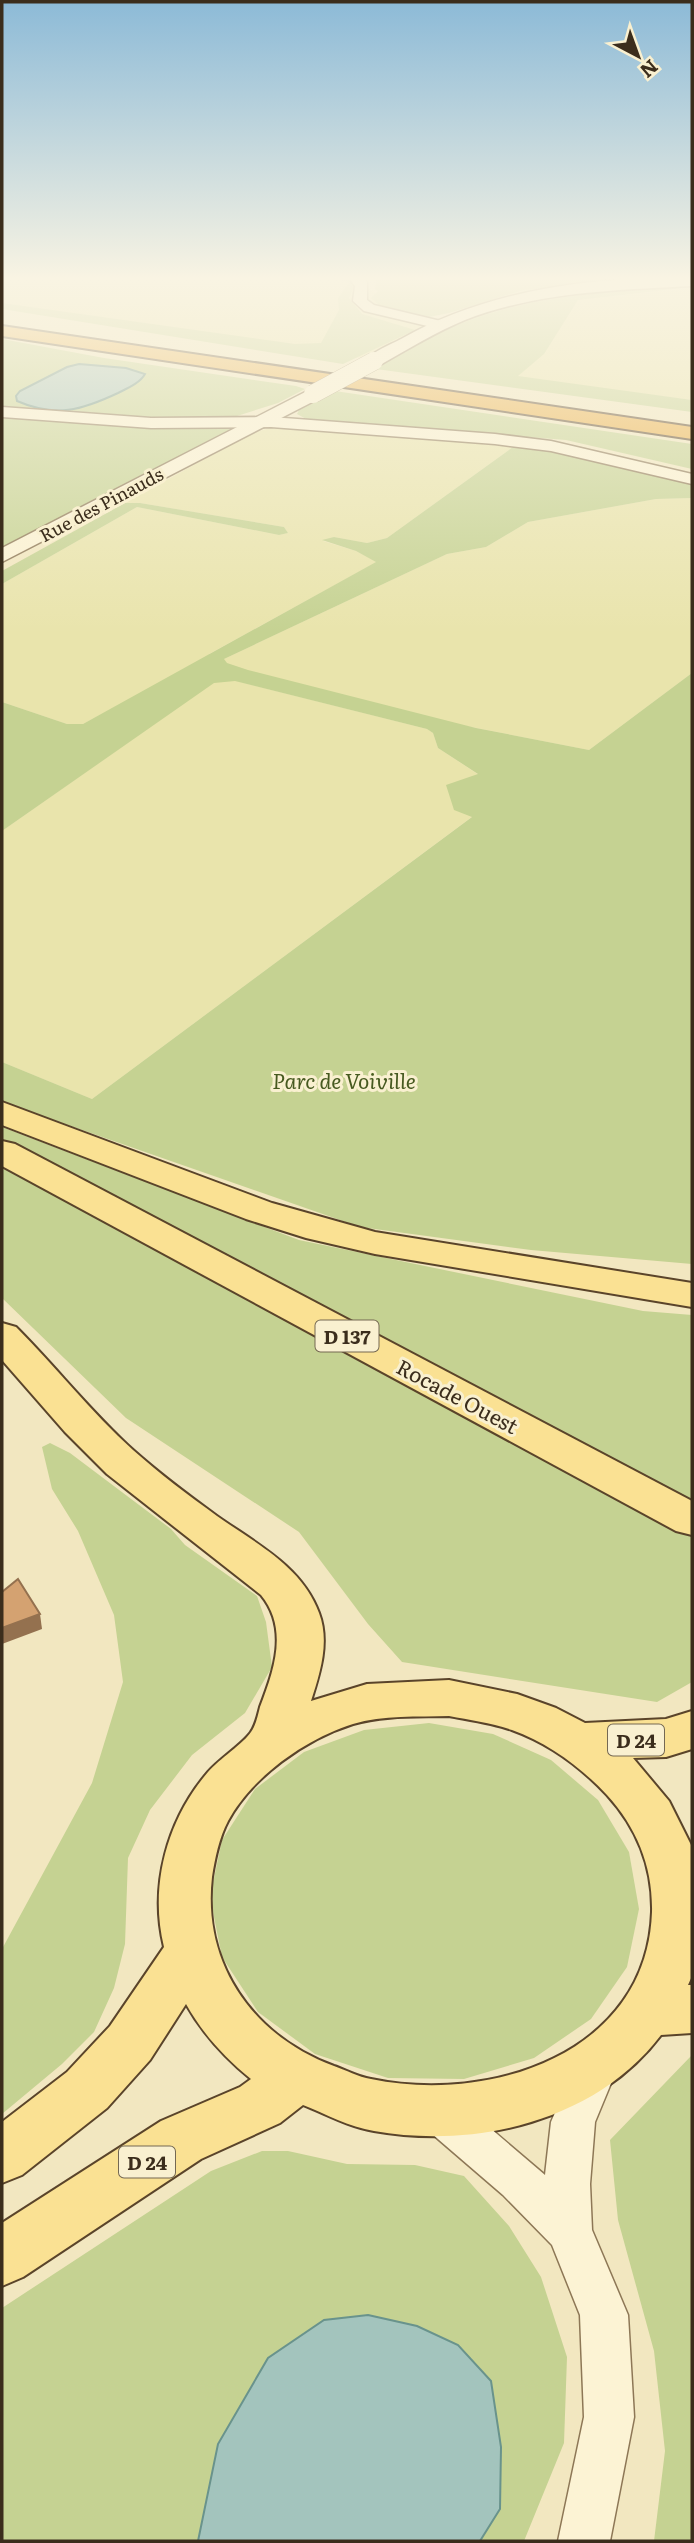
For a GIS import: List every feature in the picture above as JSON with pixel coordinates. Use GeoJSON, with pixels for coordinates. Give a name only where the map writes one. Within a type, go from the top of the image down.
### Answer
{"type":"FeatureCollection","features":[{"type":"Feature","properties":{"kind":"highway"},"geometry":{"type":"LineString","coordinates":[[439,396],[692,433]]}},
{"type":"Feature","properties":{"kind":"highway"},"geometry":{"type":"LineString","coordinates":[[519,396],[692,421]]}},
{"type":"Feature","properties":{"kind":"main road"},"geometry":{"type":"LineString","coordinates":[[2,1113],[260,1211],[319,1230],[375,1243],[692,1295]]}},
{"type":"Feature","properties":{"kind":"main road","name":"Rocade Ouest"},"geometry":{"type":"LineString","coordinates":[[2,1152],[692,1520]]}},
{"type":"Feature","properties":{"kind":"main road"},"geometry":{"type":"LineString","coordinates":[[2,1336],[107,1449],[169,1503],[280,1585],[296,1612],[302,1636],[300,1657],[273,1741]]}},
{"type":"Feature","properties":{"kind":"main road"},"geometry":{"type":"LineString","coordinates":[[402,1699],[449,1699],[495,1706],[527,1717],[579,1742],[609,1764],[641,1800],[654,1819],[669,1852],[685,1866],[675,1951],[664,1982],[670,2010],[625,2040],[597,2063],[562,2084],[524,2100],[483,2109],[440,2113],[366,2104],[297,2077],[260,2052],[229,2022],[205,1988],[190,1953],[182,1891],[195,1833],[226,1782],[273,1741],[313,1720],[356,1705],[402,1699]]}},
{"type":"Feature","properties":{"kind":"main road","name":"D 24"},"geometry":{"type":"LineString","coordinates":[[579,1742],[666,1738],[692,1730]]}},
{"type":"Feature","properties":{"kind":"main road"},"geometry":{"type":"LineString","coordinates":[[2,2156],[87,2090],[130,2043],[190,1953]]}},
{"type":"Feature","properties":{"kind":"main road","name":"D 24"},"geometry":{"type":"LineString","coordinates":[[2,2257],[181,2140],[260,2105],[297,2077]]}},
{"type":"Feature","properties":{"kind":"street","name":"Rue des Pinauds"},"geometry":{"type":"LineString","coordinates":[[2,556],[310,396]]}},
{"type":"Feature","properties":{"kind":"street"},"geometry":{"type":"LineString","coordinates":[[2,412],[151,423],[258,422],[394,431],[551,446],[692,479]]}},
{"type":"Feature","properties":{"kind":"street"},"geometry":{"type":"LineString","coordinates":[[584,2541],[609,2417],[604,2315],[569,2230],[568,2184],[573,2122],[597,2063]]}},
{"type":"Feature","properties":{"kind":"street"},"geometry":{"type":"LineString","coordinates":[[440,2113],[519,2180],[569,2230]]}},
{"type":"Feature","properties":{"kind":"shaded area"},"geometry":{"type":"Polygon","coordinates":[[[658,396],[692,396],[692,400],[658,396]]]}},
{"type":"Feature","properties":{"kind":"shaded area"},"geometry":{"type":"Polygon","coordinates":[[[270,428],[313,428],[513,447],[387,538],[367,543],[334,537],[323,541],[356,551],[377,562],[209,654],[224,659],[447,554],[486,547],[528,522],[656,499],[692,498],[692,673],[589,750],[236,681],[427,729],[433,733],[438,748],[479,775],[473,816],[92,1099],[2,1062],[2,831],[214,682],[174,676],[83,724],[67,724],[2,702],[2,584],[137,507],[279,535],[288,533],[284,527],[140,503],[125,503],[252,433],[270,428]]]}},
{"type":"Feature","properties":{"kind":"green space"},"geometry":{"type":"Polygon","coordinates":[[[2,396],[292,396],[237,416],[168,419],[111,414],[73,416],[2,409],[2,396]]]}},
{"type":"Feature","properties":{"kind":"green space"},"geometry":{"type":"Polygon","coordinates":[[[325,396],[366,396],[692,444],[692,469],[566,440],[308,420],[297,414],[300,408],[325,396]]]}},
{"type":"Feature","properties":{"kind":"green space"},"geometry":{"type":"Polygon","coordinates":[[[572,396],[661,396],[692,400],[692,412],[572,396]]]}},
{"type":"Feature","properties":{"kind":"green space"},"geometry":{"type":"Polygon","coordinates":[[[2,416],[222,426],[231,430],[2,550],[2,416]]]}},
{"type":"Feature","properties":{"kind":"green space","name":"Parc de Voiville"},"geometry":{"type":"Polygon","coordinates":[[[531,446],[692,482],[692,498],[656,499],[528,522],[486,547],[447,554],[224,659],[227,663],[248,670],[476,728],[589,750],[692,673],[692,1264],[531,1250],[360,1227],[2,1102],[2,1062],[92,1099],[472,817],[454,810],[446,785],[478,774],[438,748],[433,733],[427,729],[235,681],[214,683],[2,831],[2,702],[67,724],[83,724],[376,562],[356,551],[322,540],[334,537],[367,543],[387,538],[513,447],[531,446]]]}},
{"type":"Feature","properties":{"kind":"green space"},"geometry":{"type":"Polygon","coordinates":[[[125,503],[140,503],[284,527],[288,533],[279,535],[137,507],[2,584],[2,571],[125,503]]]}},
{"type":"Feature","properties":{"kind":"green space"},"geometry":{"type":"Polygon","coordinates":[[[2,1127],[299,1240],[643,1311],[692,1315],[692,1682],[657,1702],[402,1662],[368,1624],[299,1532],[126,1418],[2,1298],[2,1127]]]}},
{"type":"Feature","properties":{"kind":"green space"},"geometry":{"type":"Polygon","coordinates":[[[50,1443],[70,1453],[171,1529],[185,1545],[257,1596],[266,1622],[272,1667],[245,1713],[192,1755],[150,1810],[128,1858],[125,1944],[114,1988],[94,2032],[62,2064],[2,2114],[2,1949],[92,1783],[123,1682],[114,1615],[78,1531],[52,1489],[42,1447],[50,1443]]]}},
{"type":"Feature","properties":{"kind":"green space"},"geometry":{"type":"Polygon","coordinates":[[[429,1723],[493,1734],[551,1760],[598,1800],[629,1852],[639,1909],[627,1967],[591,2019],[534,2058],[464,2079],[388,2078],[315,2054],[258,2012],[222,1957],[210,1897],[222,1840],[255,1789],[304,1752],[364,1730],[429,1723]]]}},
{"type":"Feature","properties":{"kind":"green space"},"geometry":{"type":"Polygon","coordinates":[[[692,2055],[692,2541],[654,2541],[665,2451],[654,2351],[618,2220],[610,2140],[692,2055]]]}},
{"type":"Feature","properties":{"kind":"green space"},"geometry":{"type":"Polygon","coordinates":[[[262,2151],[288,2151],[347,2164],[415,2165],[464,2176],[509,2226],[541,2277],[567,2357],[564,2443],[524,2541],[2,2541],[2,2308],[211,2171],[262,2151]]]}},
{"type":"Feature","properties":{"kind":"water"},"geometry":{"type":"Polygon","coordinates":[[[16,396],[112,396],[69,410],[31,406],[17,401],[16,396]]]}},
{"type":"Feature","properties":{"kind":"water"},"geometry":{"type":"Polygon","coordinates":[[[368,2315],[417,2326],[458,2345],[491,2381],[501,2447],[500,2509],[480,2541],[198,2541],[218,2444],[268,2358],[324,2320],[368,2315]]]}},
{"type":"Feature","properties":{"kind":"building"},"geometry":{"type":"Polygon","coordinates":[[[18,1579],[40,1614],[2,1628],[2,1592],[18,1579]]]}}]}
